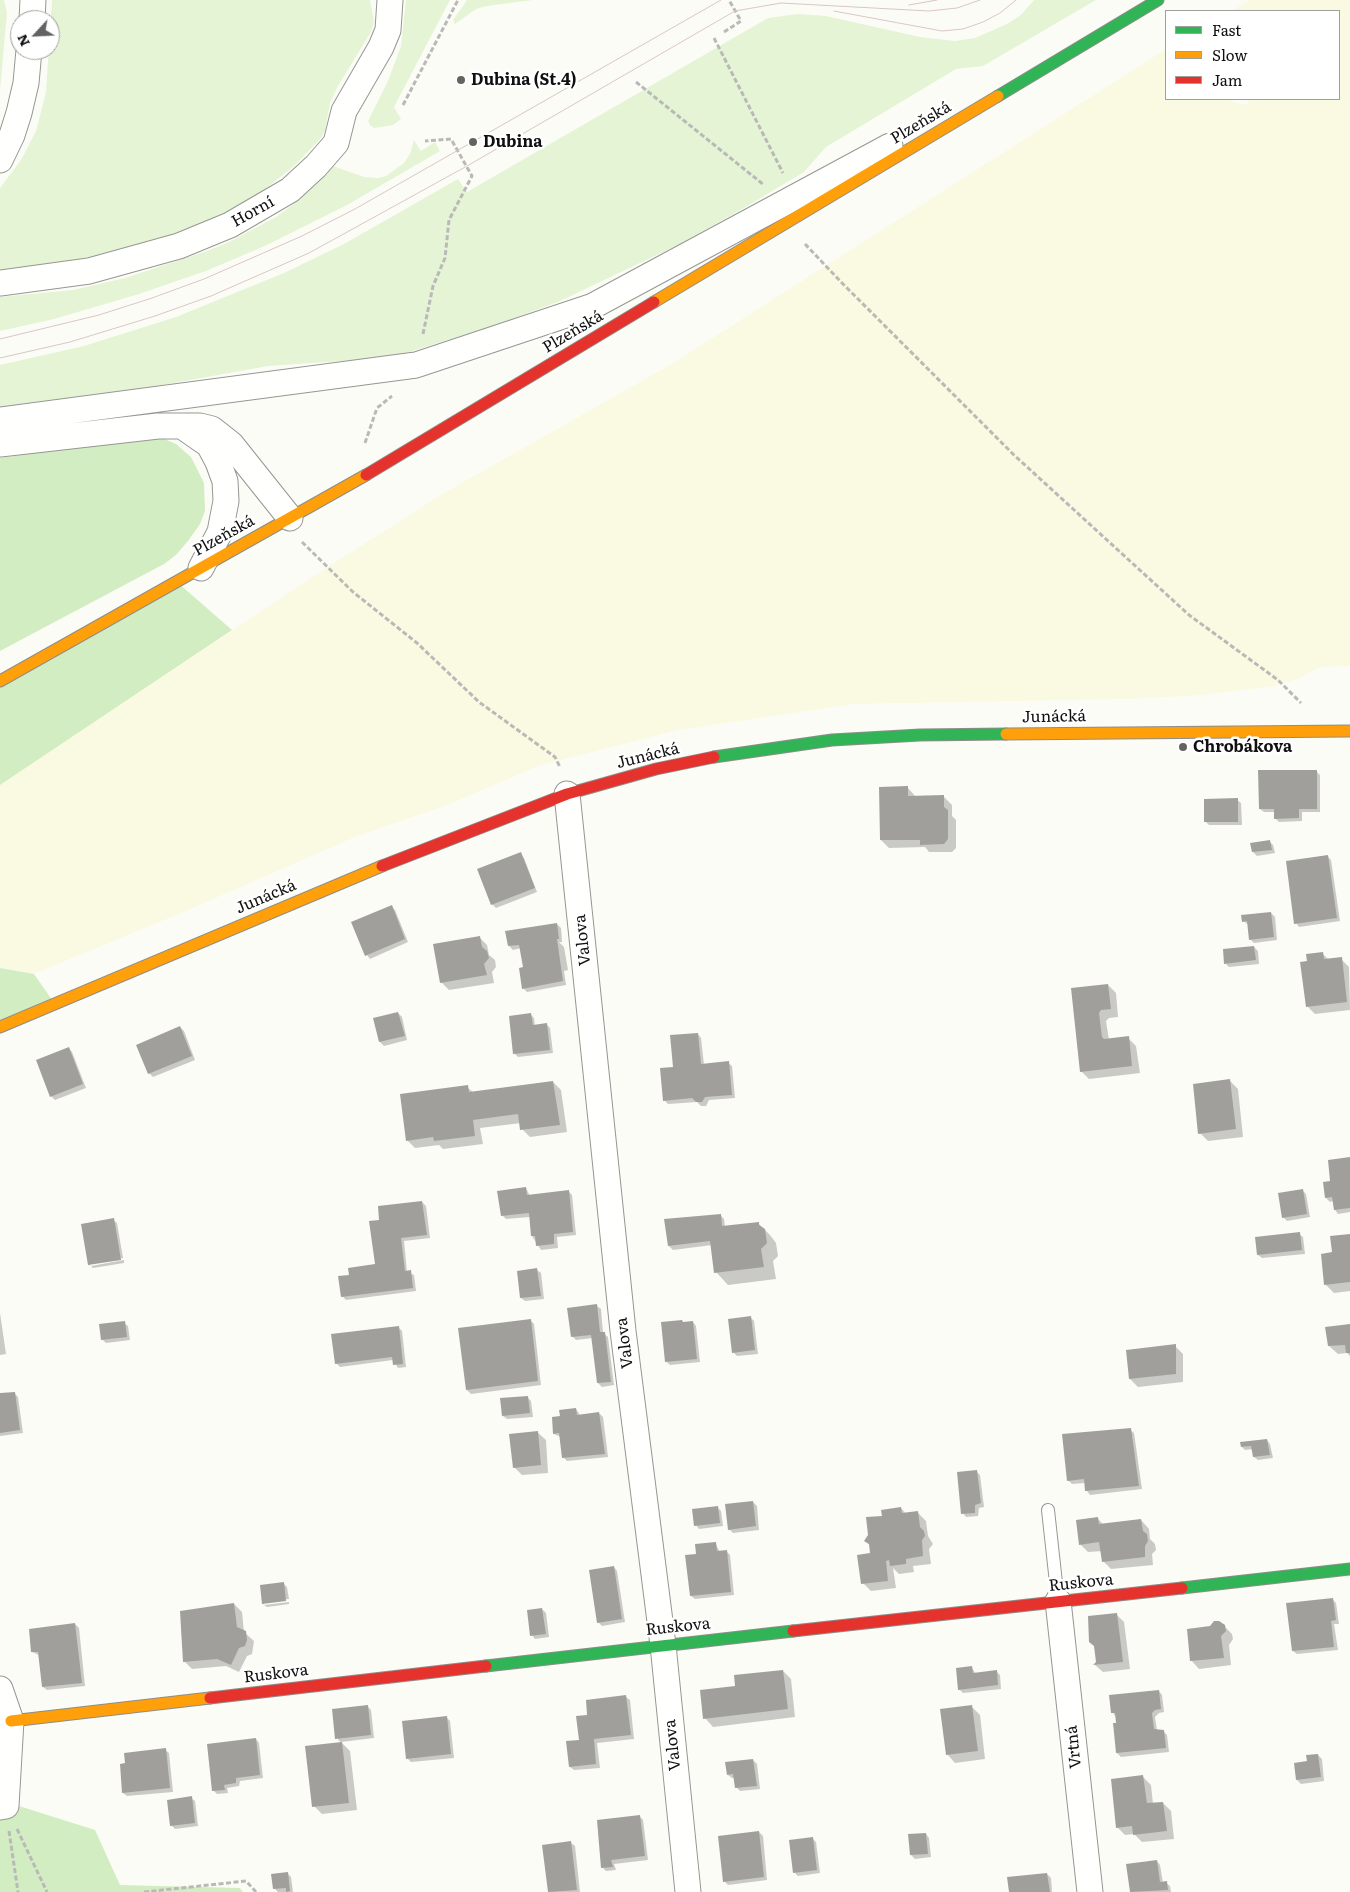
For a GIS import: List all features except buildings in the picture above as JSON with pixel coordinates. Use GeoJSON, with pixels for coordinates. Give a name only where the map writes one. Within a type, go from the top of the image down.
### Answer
{"type":"FeatureCollection","features":[{"type":"Feature","properties":{"kind":"street","name":"Horní"},"geometry":{"type":"LineString","coordinates":[[0,283],[89,271],[162,251],[230,225],[290,190],[316,166],[336,143],[344,111],[382,47],[388,30],[390,0]]}},
{"type":"Feature","properties":{"kind":"street"},"geometry":{"type":"LineString","coordinates":[[0,420],[416,365],[592,306],[782,207],[1113,27],[1158,0]]}},
{"type":"Feature","properties":{"kind":"street"},"geometry":{"type":"LineString","coordinates":[[0,160],[12,135],[19,113],[26,83],[28,60]]}},
{"type":"Feature","properties":{"kind":"street","name":"Plzeňská"},"geometry":{"type":"LineString","coordinates":[[0,682],[356,481],[782,207]]}},
{"type":"Feature","properties":{"kind":"street"},"geometry":{"type":"LineString","coordinates":[[180,425],[209,445],[225,481],[226,501],[220,532],[202,568]]}},
{"type":"Feature","properties":{"kind":"street"},"geometry":{"type":"LineString","coordinates":[[0,444],[180,425],[200,426],[221,435],[239,454],[290,518]]}},
{"type":"Feature","properties":{"kind":"street","name":"Junácká"},"geometry":{"type":"LineString","coordinates":[[0,1027],[312,895],[567,794],[656,769],[737,752],[832,740],[920,735],[1350,731]]}},
{"type":"Feature","properties":{"kind":"street","name":"Valova"},"geometry":{"type":"LineString","coordinates":[[567,794],[623,1331],[662,1646],[688,1892]]}},
{"type":"Feature","properties":{"kind":"street","name":"Ruskova"},"geometry":{"type":"LineString","coordinates":[[10,1721],[1350,1569]]}},
{"type":"Feature","properties":{"kind":"street","name":"Vrtná"},"geometry":{"type":"LineString","coordinates":[[1058,1601],[1090,1892]]}},
{"type":"Feature","properties":{"kind":"street"},"geometry":{"type":"LineString","coordinates":[[0,1689],[10,1721],[3,1807]]}},
{"type":"Feature","properties":{"kind":"lane"},"geometry":{"type":"LineString","coordinates":[[1048,1510],[1058,1601]]}},
{"type":"Feature","properties":{"kind":"path"},"geometry":{"type":"LineString","coordinates":[[403,105],[458,0]]}},
{"type":"Feature","properties":{"kind":"path"},"geometry":{"type":"LineString","coordinates":[[724,32],[741,21],[729,0]]}},
{"type":"Feature","properties":{"kind":"path"},"geometry":{"type":"LineString","coordinates":[[714,38],[789,186],[782,207]]}},
{"type":"Feature","properties":{"kind":"path"},"geometry":{"type":"LineString","coordinates":[[636,82],[782,207],[798,236],[842,283],[1014,455],[1189,615],[1278,680],[1304,706],[1305,732]]}},
{"type":"Feature","properties":{"kind":"path"},"geometry":{"type":"LineString","coordinates":[[425,141],[451,138],[472,176]]}},
{"type":"Feature","properties":{"kind":"path"},"geometry":{"type":"LineString","coordinates":[[301,541],[354,592],[417,643],[478,702],[555,757],[567,785],[567,794]]}},
{"type":"Feature","properties":{"kind":"path"},"geometry":{"type":"LineString","coordinates":[[3,1807],[18,1892]]}},
{"type":"Feature","properties":{"kind":"path"},"geometry":{"type":"LineString","coordinates":[[3,1807],[47,1892]]}},
{"type":"Feature","properties":{"kind":"path"},"geometry":{"type":"LineString","coordinates":[[144,1892],[246,1881],[256,1892]]}},
{"type":"Feature","properties":{"kind":"green space"},"geometry":{"type":"Polygon","coordinates":[[[0,0],[4,0],[7,13],[0,91],[0,0]]]}},
{"type":"Feature","properties":{"kind":"green space"},"geometry":{"type":"Polygon","coordinates":[[[52,0],[370,0],[374,22],[371,32],[338,86],[330,103],[325,130],[321,138],[294,166],[254,198],[229,212],[143,246],[80,262],[0,274],[0,188],[21,160],[36,131],[46,92],[48,60],[60,60],[60,10],[51,10],[52,0]]]}},
{"type":"Feature","properties":{"kind":"green space"},"geometry":{"type":"Polygon","coordinates":[[[406,0],[450,0],[394,107],[401,119],[393,125],[374,128],[368,121],[388,81],[401,46],[406,0]]]}},
{"type":"Feature","properties":{"kind":"green space"},"geometry":{"type":"Polygon","coordinates":[[[467,0],[533,0],[476,9],[455,24],[453,20],[467,0]]]}},
{"type":"Feature","properties":{"kind":"green space"},"geometry":{"type":"Polygon","coordinates":[[[1034,0],[1096,0],[983,66],[956,69],[826,147],[804,172],[744,208],[678,245],[560,301],[496,325],[406,353],[372,359],[268,366],[85,399],[0,409],[0,365],[84,346],[176,317],[284,273],[344,244],[458,179],[467,192],[768,18],[798,14],[826,16],[920,37],[955,41],[975,38],[1007,24],[1021,15],[1034,0]]]}},
{"type":"Feature","properties":{"kind":"green space"},"geometry":{"type":"Polygon","coordinates":[[[1250,0],[1350,0],[1350,666],[1320,667],[1300,678],[1274,686],[1202,695],[1131,699],[854,704],[678,730],[538,766],[450,804],[355,837],[181,913],[34,974],[0,968],[0,785],[323,570],[444,493],[670,365],[1165,50],[1165,100],[1231,100],[1244,105],[1251,100],[1340,100],[1340,10],[1233,10],[1250,0]]]}},
{"type":"Feature","properties":{"kind":"green space"},"geometry":{"type":"Polygon","coordinates":[[[414,140],[421,151],[435,142],[440,151],[349,204],[267,245],[206,271],[139,294],[54,319],[0,331],[0,297],[73,290],[125,278],[207,251],[229,242],[276,217],[299,200],[333,166],[364,177],[378,178],[386,176],[404,163],[410,154],[414,140]]]}},
{"type":"Feature","properties":{"kind":"green space"},"geometry":{"type":"Polygon","coordinates":[[[162,438],[176,444],[191,457],[204,483],[205,511],[200,524],[188,541],[176,555],[164,564],[0,651],[0,458],[121,441],[162,438]]]}},
{"type":"Feature","properties":{"kind":"green space"},"geometry":{"type":"Polygon","coordinates":[[[177,582],[232,630],[0,785],[0,678],[177,582]]]}},
{"type":"Feature","properties":{"kind":"green space"},"geometry":{"type":"Polygon","coordinates":[[[0,968],[34,974],[55,1004],[0,1027],[0,968]]]}},
{"type":"Feature","properties":{"kind":"green space"},"geometry":{"type":"Polygon","coordinates":[[[0,1800],[95,1830],[120,1885],[240,1888],[243,1892],[0,1892],[0,1800]]]}},
{"type":"Feature","properties":{"kind":"tram line"},"geometry":{"type":"LineString","coordinates":[[0,339],[99,315],[152,298],[204,279],[302,236],[355,209],[721,0]]}},
{"type":"Feature","properties":{"kind":"tram line"},"geometry":{"type":"LineString","coordinates":[[909,5],[937,0]]}},
{"type":"Feature","properties":{"kind":"tram line"},"geometry":{"type":"LineString","coordinates":[[0,358],[70,342],[155,316],[211,296],[309,253],[467,166],[735,11],[781,3],[929,11],[957,8],[980,0]]}},
{"type":"Feature","properties":{"kind":"tram line"},"geometry":{"type":"LineString","coordinates":[[834,11],[942,31],[963,29],[983,22],[1000,13],[1016,0]]}},
{"type":"Feature","properties":{"kind":"traffic: fast"},"geometry":{"type":"LineString","coordinates":[[998,96],[1158,0]]}},
{"type":"Feature","properties":{"kind":"traffic: fast"},"geometry":{"type":"LineString","coordinates":[[714,757],[832,740],[920,735],[1006,734]]}},
{"type":"Feature","properties":{"kind":"traffic: fast"},"geometry":{"type":"LineString","coordinates":[[1182,1588],[1350,1569]]}},
{"type":"Feature","properties":{"kind":"traffic: fast"},"geometry":{"type":"LineString","coordinates":[[486,1666],[793,1631]]}},
{"type":"Feature","properties":{"kind":"traffic: slow"},"geometry":{"type":"LineString","coordinates":[[654,302],[998,96]]}},
{"type":"Feature","properties":{"kind":"traffic: slow"},"geometry":{"type":"LineString","coordinates":[[0,681],[366,475]]}},
{"type":"Feature","properties":{"kind":"traffic: slow"},"geometry":{"type":"LineString","coordinates":[[1006,734],[1350,731]]}},
{"type":"Feature","properties":{"kind":"traffic: slow"},"geometry":{"type":"LineString","coordinates":[[0,1027],[382,866]]}},
{"type":"Feature","properties":{"kind":"traffic: slow"},"geometry":{"type":"LineString","coordinates":[[11,1721],[210,1698]]}},
{"type":"Feature","properties":{"kind":"traffic: jam"},"geometry":{"type":"LineString","coordinates":[[366,475],[654,302]]}},
{"type":"Feature","properties":{"kind":"traffic: jam"},"geometry":{"type":"LineString","coordinates":[[382,866],[567,794],[656,769],[714,757]]}},
{"type":"Feature","properties":{"kind":"traffic: jam"},"geometry":{"type":"LineString","coordinates":[[793,1631],[1182,1588]]}},
{"type":"Feature","properties":{"kind":"traffic: jam"},"geometry":{"type":"LineString","coordinates":[[210,1698],[486,1666]]}},
{"type":"Feature","properties":{"kind":"place","name":"Dubina (St.4)"},"geometry":{"type":"Point","coordinates":[461,80]}},
{"type":"Feature","properties":{"kind":"place","name":"Dubina"},"geometry":{"type":"Point","coordinates":[473,142]}},
{"type":"Feature","properties":{"kind":"place","name":"Chrobákova"},"geometry":{"type":"Point","coordinates":[1183,747]}}]}
